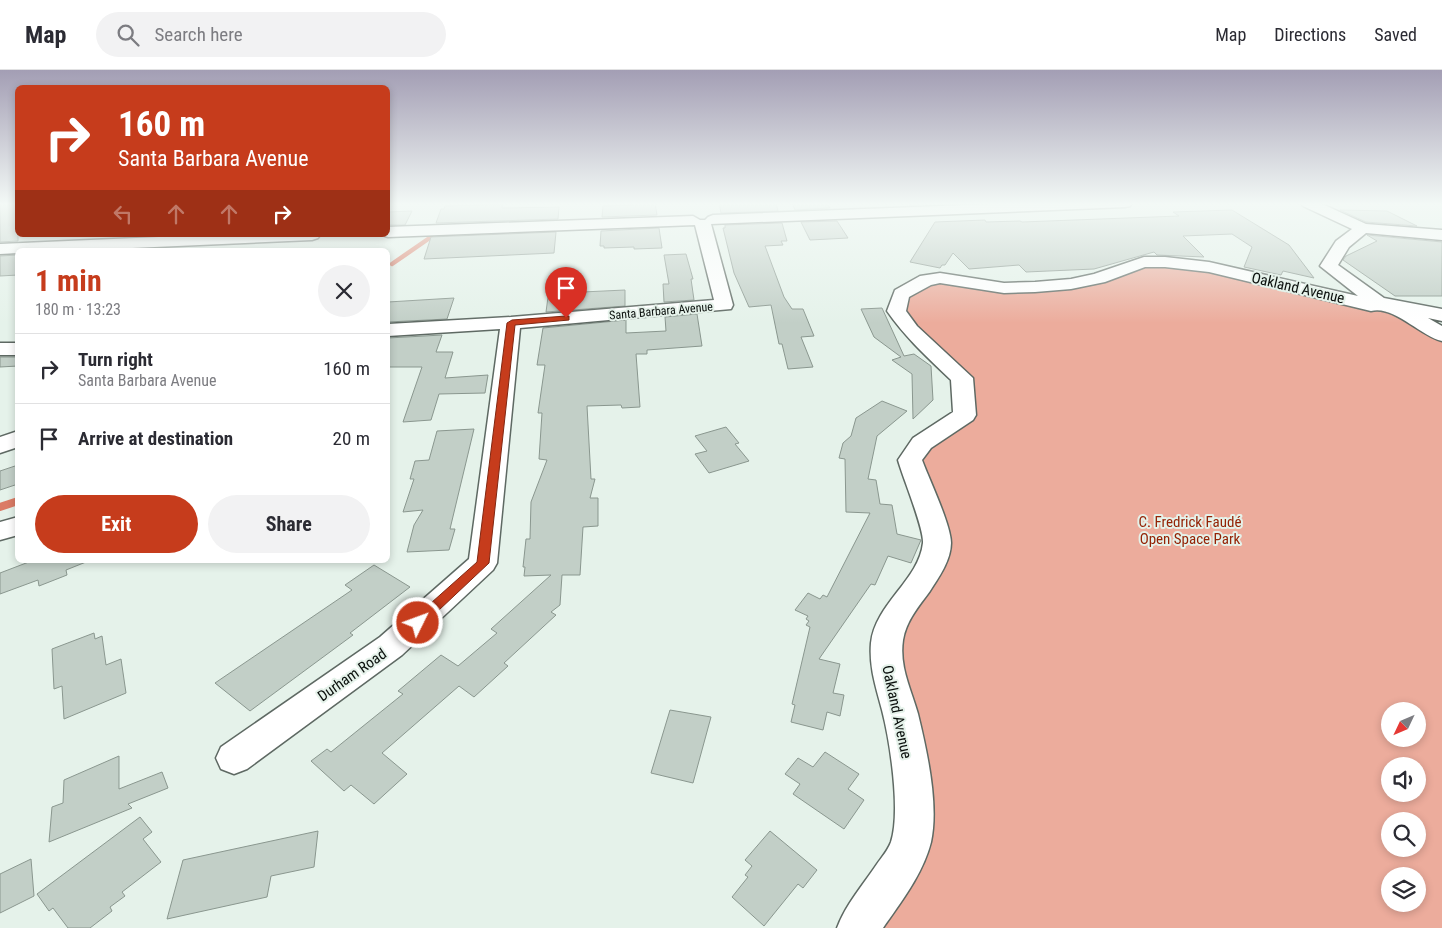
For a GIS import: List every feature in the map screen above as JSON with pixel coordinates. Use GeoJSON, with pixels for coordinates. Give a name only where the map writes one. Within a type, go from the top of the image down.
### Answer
{"type":"FeatureCollection","features":[{"type":"Feature","properties":{"kind":"street","name":"Santa Barbara Avenue"},"geometry":{"type":"LineString","coordinates":[[390,330],[512,323],[724,306],[708,243]]}},
{"type":"Feature","properties":{"kind":"street"},"geometry":{"type":"LineString","coordinates":[[1343,243],[1329,266],[1378,303],[1410,315],[1442,335]]}},
{"type":"Feature","properties":{"kind":"street"},"geometry":{"type":"LineString","coordinates":[[45,248],[224,244]]}},
{"type":"Feature","properties":{"kind":"street"},"geometry":{"type":"LineString","coordinates":[[0,249],[15,249]]}},
{"type":"Feature","properties":{"kind":"street","name":"Oakland Avenue"},"geometry":{"type":"LineString","coordinates":[[858,928],[899,867],[911,842],[913,798],[901,716],[886,658],[889,631],[896,612],[931,564],[937,541],[910,460],[922,443],[965,415],[962,378],[905,324],[896,311],[901,294],[926,280],[940,278],[1004,288],[1035,287],[1071,284],[1100,278],[1144,262],[1165,262],[1209,267],[1371,305],[1378,303]]}},
{"type":"Feature","properties":{"kind":"street"},"geometry":{"type":"LineString","coordinates":[[1378,303],[1442,315]]}},
{"type":"Feature","properties":{"kind":"street","name":"Durham Road"},"geometry":{"type":"LineString","coordinates":[[234,758],[391,646],[483,563],[512,323]]}},
{"type":"Feature","properties":{"kind":"street"},"geometry":{"type":"LineString","coordinates":[[0,350],[15,349]]}},
{"type":"Feature","properties":{"kind":"street"},"geometry":{"type":"LineString","coordinates":[[0,446],[15,439]]}},
{"type":"Feature","properties":{"kind":"street"},"geometry":{"type":"LineString","coordinates":[[0,531],[15,527]]}},
{"type":"Feature","properties":{"kind":"green space","name":"C. Fredrick Faudé Open Space Park"},"geometry":{"type":"Polygon","coordinates":[[[1165,262],[1378,303],[1442,335],[1442,928],[858,928],[911,842],[886,658],[931,564],[910,460],[965,415],[962,378],[910,330],[901,294],[926,280],[1035,287],[1165,262]]]}},
{"type":"Feature","properties":{"kind":"building"},"geometry":{"type":"Polygon","coordinates":[[[429,243],[555,243],[554,253],[424,259],[429,243]]]}},
{"type":"Feature","properties":{"kind":"building"},"geometry":{"type":"Polygon","coordinates":[[[600,243],[661,243],[662,248],[634,249],[634,247],[604,248],[604,246],[600,246],[600,243]]]}},
{"type":"Feature","properties":{"kind":"building"},"geometry":{"type":"Polygon","coordinates":[[[727,243],[782,243],[783,245],[765,246],[784,297],[792,309],[803,309],[814,336],[801,337],[813,367],[788,369],[782,344],[779,344],[771,305],[749,307],[734,273],[727,243]]]}},
{"type":"Feature","properties":{"kind":"building"},"geometry":{"type":"Polygon","coordinates":[[[922,243],[1190,243],[1204,257],[1157,255],[1154,252],[1094,269],[1026,272],[1019,265],[969,269],[953,253],[945,265],[942,265],[940,268],[910,262],[922,243]]]}},
{"type":"Feature","properties":{"kind":"building"},"geometry":{"type":"Polygon","coordinates":[[[1246,243],[1286,243],[1314,278],[1283,271],[1281,275],[1244,267],[1252,247],[1246,243]]]}},
{"type":"Feature","properties":{"kind":"building"},"geometry":{"type":"Polygon","coordinates":[[[1373,243],[1442,243],[1442,296],[1395,296],[1343,260],[1346,256],[1373,243]]]}},
{"type":"Feature","properties":{"kind":"building"},"geometry":{"type":"Polygon","coordinates":[[[686,254],[693,279],[691,279],[694,300],[664,302],[663,284],[669,284],[664,255],[686,254]]]}},
{"type":"Feature","properties":{"kind":"building"},"geometry":{"type":"Polygon","coordinates":[[[15,255],[15,275],[0,276],[0,256],[15,255]]]}},
{"type":"Feature","properties":{"kind":"building"},"geometry":{"type":"Polygon","coordinates":[[[625,290],[625,306],[546,312],[548,297],[561,297],[561,293],[625,290]]]}},
{"type":"Feature","properties":{"kind":"building"},"geometry":{"type":"Polygon","coordinates":[[[454,298],[447,319],[390,322],[390,302],[454,298]]]}},
{"type":"Feature","properties":{"kind":"building"},"geometry":{"type":"Polygon","coordinates":[[[882,308],[904,356],[914,354],[931,366],[933,400],[913,419],[912,374],[892,360],[901,357],[874,337],[861,309],[882,308]]]}},
{"type":"Feature","properties":{"kind":"building"},"geometry":{"type":"Polygon","coordinates":[[[697,314],[702,346],[647,350],[647,354],[636,354],[640,407],[622,408],[621,405],[587,406],[591,479],[595,479],[590,498],[598,498],[598,526],[583,527],[580,575],[562,575],[560,605],[551,612],[556,615],[504,663],[508,666],[474,697],[459,686],[382,753],[407,774],[374,804],[351,785],[344,791],[311,761],[327,749],[331,752],[403,694],[398,691],[441,655],[458,666],[497,633],[491,629],[551,575],[524,576],[525,567],[523,567],[526,539],[530,539],[531,502],[547,460],[539,459],[542,413],[538,413],[545,365],[537,365],[543,328],[626,320],[626,333],[666,331],[665,317],[697,314]]]}},
{"type":"Feature","properties":{"kind":"building"},"geometry":{"type":"Polygon","coordinates":[[[442,335],[436,352],[453,352],[445,378],[488,375],[485,393],[439,394],[431,420],[403,422],[422,367],[390,367],[390,338],[442,335]]]}},
{"type":"Feature","properties":{"kind":"building"},"geometry":{"type":"Polygon","coordinates":[[[0,357],[15,357],[15,366],[0,367],[0,357]]]}},
{"type":"Feature","properties":{"kind":"building"},"geometry":{"type":"Polygon","coordinates":[[[882,401],[907,411],[877,436],[868,479],[876,480],[880,504],[892,505],[897,534],[921,540],[911,563],[888,556],[875,585],[871,584],[819,659],[840,664],[833,693],[844,695],[840,716],[827,712],[823,730],[791,722],[795,705],[792,704],[810,627],[806,625],[809,621],[806,619],[808,616],[795,610],[808,593],[820,599],[823,595],[827,597],[870,513],[846,512],[845,459],[839,458],[843,443],[851,436],[856,418],[882,401]]]}},
{"type":"Feature","properties":{"kind":"building"},"geometry":{"type":"Polygon","coordinates":[[[726,427],[739,443],[735,444],[749,461],[709,473],[695,454],[707,451],[695,436],[726,427]]]}},
{"type":"Feature","properties":{"kind":"building"},"geometry":{"type":"Polygon","coordinates":[[[474,429],[450,529],[455,529],[449,550],[407,552],[414,525],[423,510],[403,512],[414,479],[410,479],[415,461],[429,460],[437,431],[474,429]]]}},
{"type":"Feature","properties":{"kind":"building"},"geometry":{"type":"Polygon","coordinates":[[[15,466],[15,485],[0,490],[0,471],[15,466]]]}},
{"type":"Feature","properties":{"kind":"building"},"geometry":{"type":"Polygon","coordinates":[[[26,563],[84,563],[66,570],[67,575],[39,586],[38,580],[0,594],[0,573],[26,563]]]}},
{"type":"Feature","properties":{"kind":"building"},"geometry":{"type":"Polygon","coordinates":[[[374,565],[410,587],[350,633],[353,635],[250,711],[215,683],[352,590],[345,585],[374,565]]]}},
{"type":"Feature","properties":{"kind":"building"},"geometry":{"type":"Polygon","coordinates":[[[94,633],[95,639],[102,636],[106,665],[121,659],[126,693],[64,719],[62,686],[54,689],[52,649],[94,633]]]}},
{"type":"Feature","properties":{"kind":"building"},"geometry":{"type":"Polygon","coordinates":[[[670,710],[711,717],[693,783],[651,773],[670,710]]]}},
{"type":"Feature","properties":{"kind":"building"},"geometry":{"type":"Polygon","coordinates":[[[825,752],[859,774],[848,789],[864,800],[844,829],[793,794],[800,784],[785,774],[798,758],[813,767],[825,752]]]}},
{"type":"Feature","properties":{"kind":"building"},"geometry":{"type":"Polygon","coordinates":[[[119,756],[119,789],[162,772],[168,788],[128,804],[132,808],[49,842],[52,807],[63,803],[64,780],[119,756]]]}},
{"type":"Feature","properties":{"kind":"building"},"geometry":{"type":"Polygon","coordinates":[[[140,817],[152,832],[143,839],[161,862],[122,892],[125,896],[110,907],[112,911],[90,928],[68,928],[53,908],[49,911],[37,894],[140,817]]]}},
{"type":"Feature","properties":{"kind":"building"},"geometry":{"type":"Polygon","coordinates":[[[318,831],[314,867],[271,876],[267,897],[167,919],[183,860],[318,831]]]}},
{"type":"Feature","properties":{"kind":"building"},"geometry":{"type":"Polygon","coordinates":[[[770,831],[817,870],[803,888],[798,884],[764,926],[732,897],[748,877],[745,875],[752,866],[745,860],[770,831]]]}},
{"type":"Feature","properties":{"kind":"building"},"geometry":{"type":"Polygon","coordinates":[[[31,859],[34,896],[0,913],[0,874],[31,859]]]}},
{"type":"Feature","properties":{"kind":"waterway"},"geometry":{"type":"LineString","coordinates":[[392,264],[422,243]]}},
{"type":"Feature","properties":{"kind":"waterway"},"geometry":{"type":"LineString","coordinates":[[0,507],[15,502]]}},
{"type":"Feature","properties":{"kind":"route"},"geometry":{"type":"LineString","coordinates":[[418,623],[483,563],[512,323],[566,318]]}}]}
